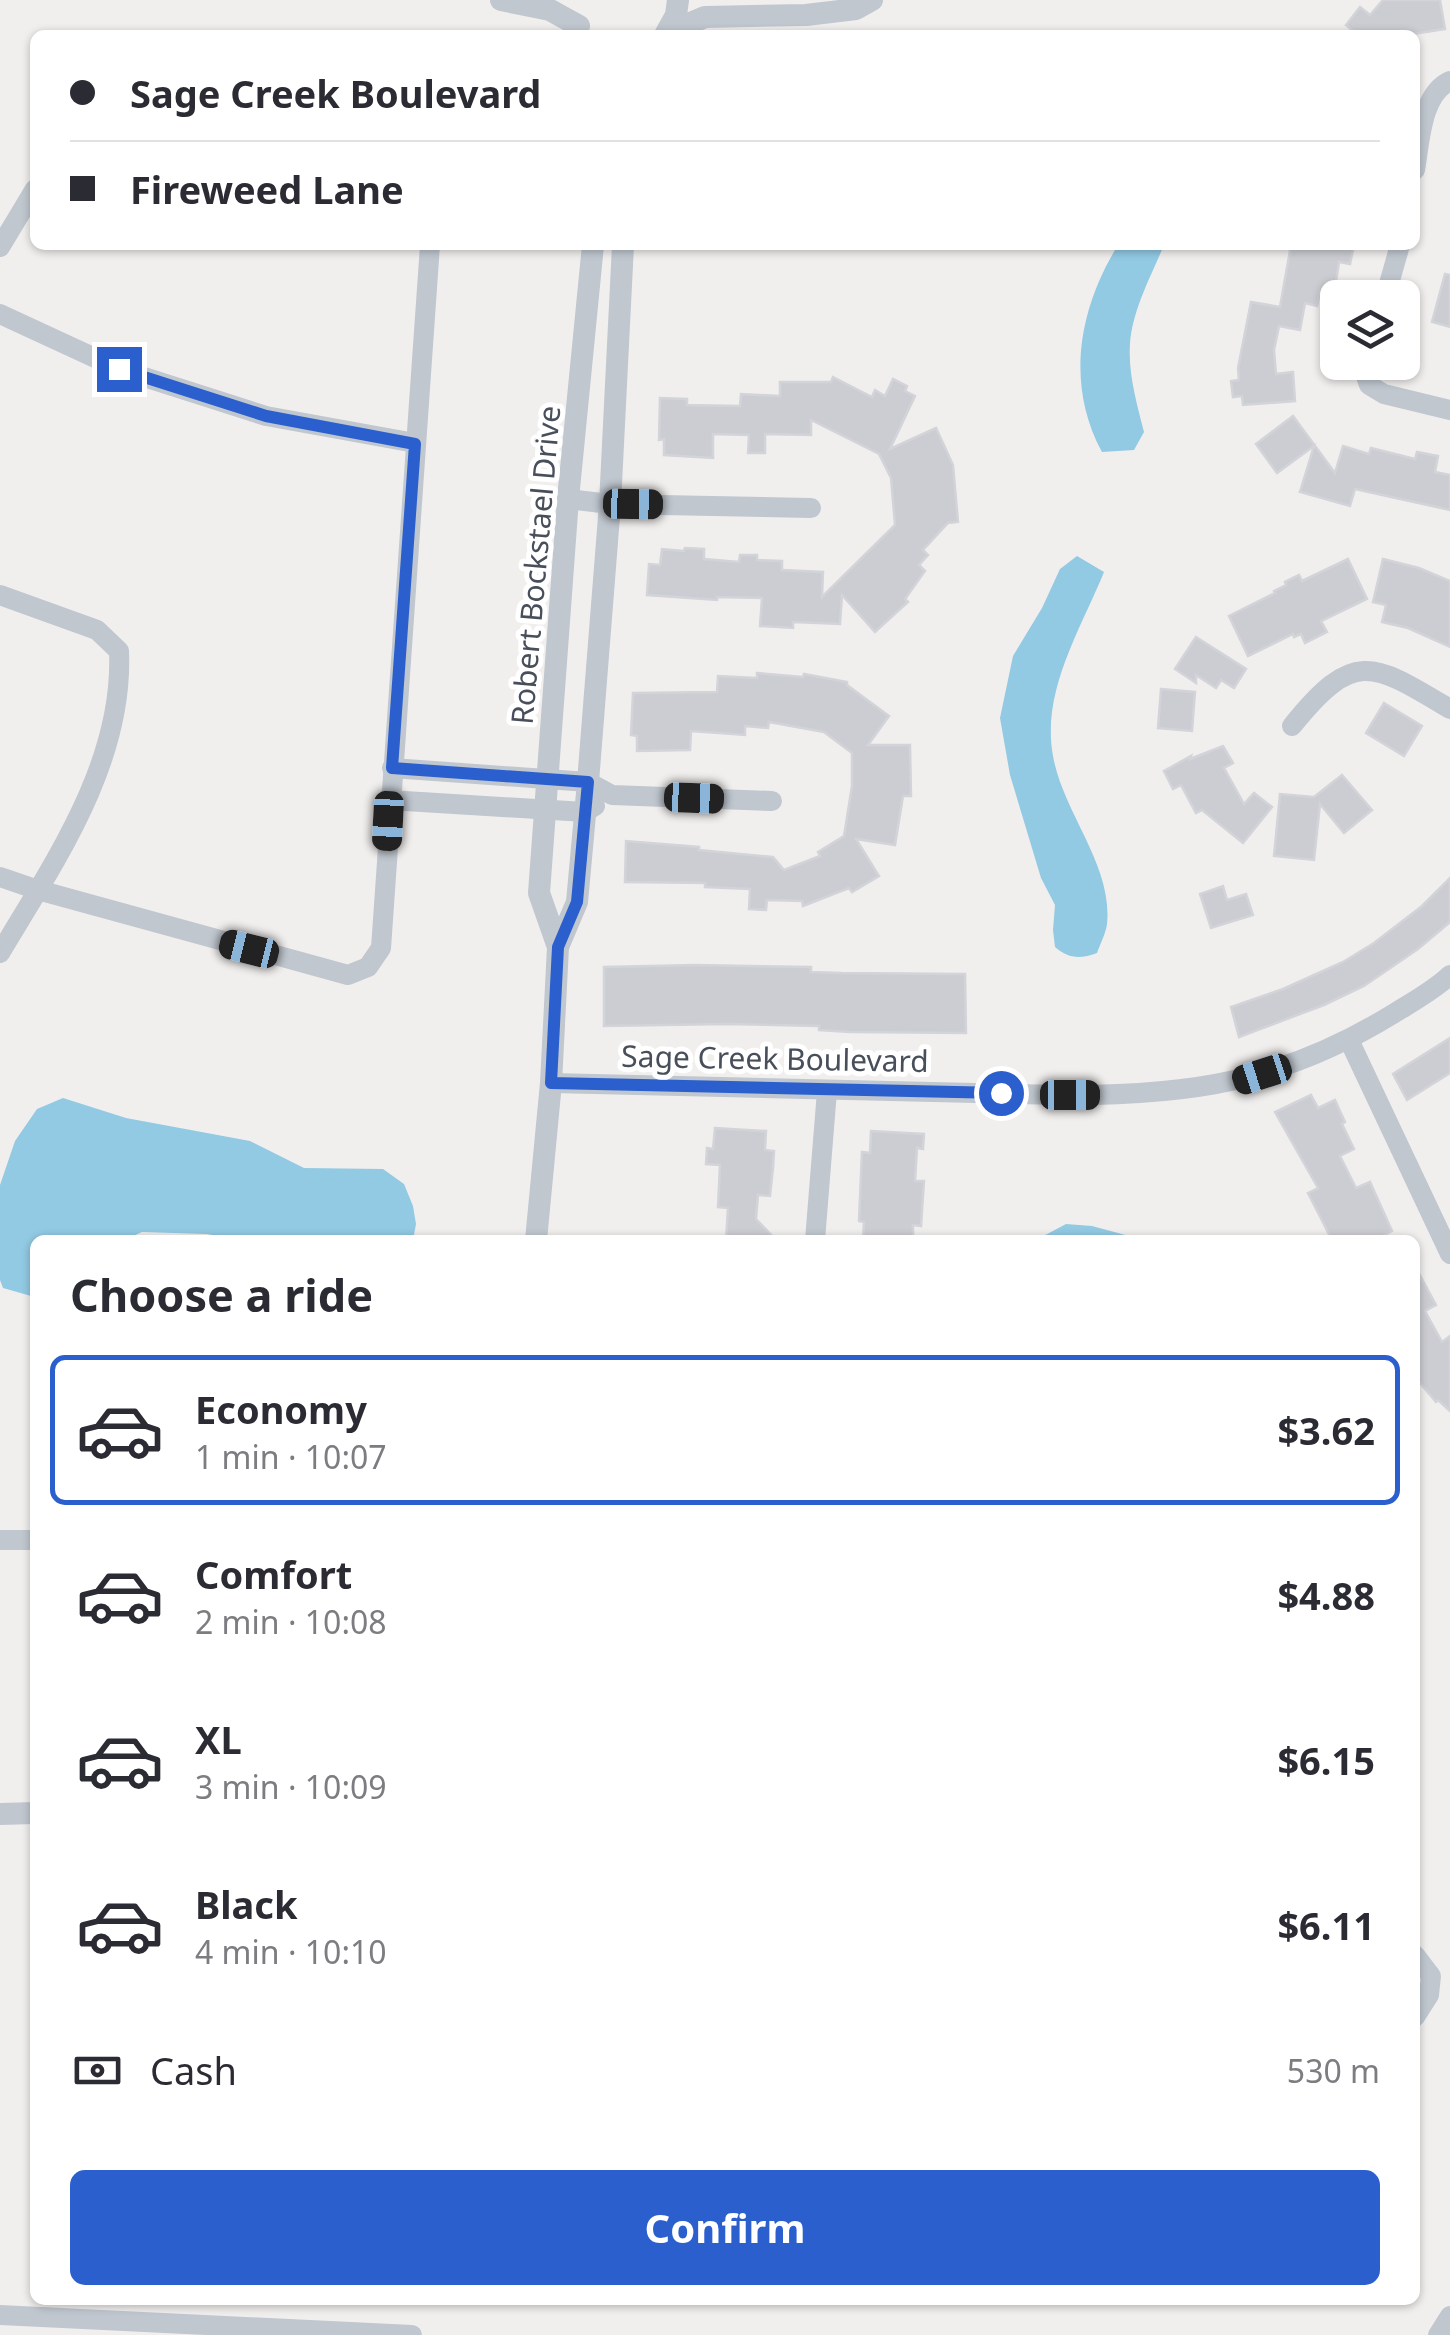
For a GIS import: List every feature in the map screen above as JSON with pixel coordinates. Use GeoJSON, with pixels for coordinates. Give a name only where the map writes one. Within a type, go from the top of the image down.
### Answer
{"type":"FeatureCollection","features":[{"type":"Feature","properties":{"kind":"street"},"geometry":{"type":"LineString","coordinates":[[502,0],[550,10],[581,30]]}},
{"type":"Feature","properties":{"kind":"street"},"geometry":{"type":"LineString","coordinates":[[572,0],[583,30]]}},
{"type":"Feature","properties":{"kind":"street"},"geometry":{"type":"LineString","coordinates":[[668,30],[678,0]]}},
{"type":"Feature","properties":{"kind":"street"},"geometry":{"type":"LineString","coordinates":[[675,30],[706,17],[806,15],[856,9],[872,0]]}},
{"type":"Feature","properties":{"kind":"street"},"geometry":{"type":"LineString","coordinates":[[1420,146],[1430,99],[1441,85],[1450,81]]}},
{"type":"Feature","properties":{"kind":"street"},"geometry":{"type":"LineString","coordinates":[[0,247],[30,197]]}},
{"type":"Feature","properties":{"kind":"street"},"geometry":{"type":"LineString","coordinates":[[0,877],[348,975],[368,967],[381,948],[430,250]]}},
{"type":"Feature","properties":{"kind":"street","name":"Robert Bockstael Drive"},"geometry":{"type":"LineString","coordinates":[[558,947],[539,893],[568,498],[593,250]]}},
{"type":"Feature","properties":{"kind":"street","name":"Robert Bockstael Drive"},"geometry":{"type":"LineString","coordinates":[[536,1235],[551,1083],[558,947],[577,902],[588,782],[610,504],[623,250]]}},
{"type":"Feature","properties":{"kind":"street"},"geometry":{"type":"LineString","coordinates":[[1390,280],[1399,250]]}},
{"type":"Feature","properties":{"kind":"street"},"geometry":{"type":"LineString","coordinates":[[0,314],[119,369],[266,416],[415,444]]}},
{"type":"Feature","properties":{"kind":"street"},"geometry":{"type":"LineString","coordinates":[[1367,380],[1384,394],[1450,410]]}},
{"type":"Feature","properties":{"kind":"street"},"geometry":{"type":"LineString","coordinates":[[568,498],[610,504],[811,508]]}},
{"type":"Feature","properties":{"kind":"street"},"geometry":{"type":"LineString","coordinates":[[0,594],[97,630],[118,650],[120,682],[100,774],[0,953]]}},
{"type":"Feature","properties":{"kind":"street"},"geometry":{"type":"LineString","coordinates":[[1292,726],[1313,700],[1348,672],[1379,671],[1450,709]]}},
{"type":"Feature","properties":{"kind":"street"},"geometry":{"type":"LineString","coordinates":[[392,768],[588,782],[612,796],[772,801]]}},
{"type":"Feature","properties":{"kind":"street"},"geometry":{"type":"LineString","coordinates":[[390,800],[585,812],[612,796]]}},
{"type":"Feature","properties":{"kind":"street","name":"Sage Creek Boulevard"},"geometry":{"type":"LineString","coordinates":[[551,1083],[1133,1095],[1190,1090],[1242,1080],[1349,1040],[1450,975]]}},
{"type":"Feature","properties":{"kind":"street"},"geometry":{"type":"LineString","coordinates":[[1349,1040],[1450,1254]]}},
{"type":"Feature","properties":{"kind":"street"},"geometry":{"type":"LineString","coordinates":[[815,1235],[827,1091]]}},
{"type":"Feature","properties":{"kind":"street"},"geometry":{"type":"LineString","coordinates":[[0,1540],[30,1540]]}},
{"type":"Feature","properties":{"kind":"street"},"geometry":{"type":"LineString","coordinates":[[0,1814],[30,1813]]}},
{"type":"Feature","properties":{"kind":"street"},"geometry":{"type":"LineString","coordinates":[[1420,1962],[1431,1976],[1428,1995],[1420,2009]]}},
{"type":"Feature","properties":{"kind":"street"},"geometry":{"type":"LineString","coordinates":[[0,2315],[412,2335]]}},
{"type":"Feature","properties":{"kind":"street"},"geometry":{"type":"LineString","coordinates":[[1438,2335],[1450,2316]]}},
{"type":"Feature","properties":{"kind":"water"},"geometry":{"type":"Polygon","coordinates":[[[1115,250],[1162,250],[1138,306],[1130,344],[1132,378],[1144,432],[1134,450],[1102,452],[1083,400],[1081,373],[1086,320],[1115,250]]]}},
{"type":"Feature","properties":{"kind":"water"},"geometry":{"type":"Polygon","coordinates":[[[1077,556],[1104,572],[1058,684],[1051,732],[1053,756],[1066,798],[1095,860],[1107,902],[1106,927],[1097,953],[1080,957],[1055,947],[1055,905],[1041,878],[1010,775],[1000,718],[1013,656],[1060,569],[1077,556]]]}},
{"type":"Feature","properties":{"kind":"water"},"geometry":{"type":"Polygon","coordinates":[[[63,1098],[126,1118],[250,1141],[304,1168],[383,1169],[404,1184],[413,1206],[414,1235],[30,1235],[30,1296],[3,1288],[0,1185],[15,1141],[37,1109],[63,1098]]]}},
{"type":"Feature","properties":{"kind":"water"},"geometry":{"type":"Polygon","coordinates":[[[1066,1224],[1125,1235],[1045,1235],[1066,1224]]]}},
{"type":"Feature","properties":{"kind":"building"},"geometry":{"type":"Polygon","coordinates":[[[1383,0],[1440,0],[1445,29],[1420,33],[1352,30],[1346,25],[1360,7],[1370,15],[1383,0]]]}},
{"type":"Feature","properties":{"kind":"building"},"geometry":{"type":"Polygon","coordinates":[[[1290,250],[1353,250],[1350,264],[1339,262],[1336,280],[1320,280],[1317,306],[1305,303],[1300,330],[1279,326],[1274,350],[1276,374],[1293,372],[1295,401],[1243,405],[1242,396],[1233,397],[1231,381],[1239,380],[1251,302],[1280,307],[1290,250]]]}},
{"type":"Feature","properties":{"kind":"building"},"geometry":{"type":"Polygon","coordinates":[[[1445,274],[1450,275],[1450,327],[1432,322],[1445,274]]]}},
{"type":"Feature","properties":{"kind":"building"},"geometry":{"type":"Polygon","coordinates":[[[833,377],[872,397],[875,390],[885,396],[893,379],[907,386],[905,391],[915,396],[890,449],[936,428],[953,465],[958,522],[948,523],[923,550],[928,555],[919,565],[925,571],[905,599],[908,602],[875,632],[842,595],[840,624],[793,622],[793,628],[760,626],[762,598],[717,600],[647,595],[649,564],[660,565],[662,549],[685,548],[704,549],[704,559],[739,562],[740,555],[757,555],[757,560],[782,561],[782,570],[823,572],[822,597],[895,525],[891,478],[879,454],[811,420],[811,435],[765,434],[765,453],[748,453],[749,435],[713,434],[713,458],[664,455],[664,439],[659,440],[660,398],[687,399],[687,405],[740,406],[741,394],[780,396],[780,382],[831,382],[833,377]]]}},
{"type":"Feature","properties":{"kind":"building"},"geometry":{"type":"Polygon","coordinates":[[[1293,416],[1335,473],[1343,446],[1369,454],[1371,448],[1415,459],[1417,452],[1438,456],[1435,472],[1450,475],[1450,510],[1355,489],[1350,506],[1300,492],[1314,446],[1277,473],[1256,444],[1293,416]]]}},
{"type":"Feature","properties":{"kind":"building"},"geometry":{"type":"Polygon","coordinates":[[[1348,559],[1367,599],[1321,621],[1327,632],[1305,643],[1301,634],[1293,634],[1248,656],[1229,616],[1275,593],[1299,575],[1302,581],[1348,559]]]}},
{"type":"Feature","properties":{"kind":"building"},"geometry":{"type":"Polygon","coordinates":[[[1383,559],[1450,581],[1450,647],[1408,628],[1382,622],[1386,605],[1373,602],[1383,559]]]}},
{"type":"Feature","properties":{"kind":"building"},"geometry":{"type":"Polygon","coordinates":[[[1196,637],[1246,669],[1234,688],[1221,680],[1216,688],[1196,675],[1196,683],[1175,669],[1196,637]]]}},
{"type":"Feature","properties":{"kind":"building"},"geometry":{"type":"Polygon","coordinates":[[[757,673],[803,677],[804,674],[847,682],[889,716],[868,745],[910,745],[911,796],[903,796],[895,845],[856,839],[879,876],[852,892],[849,888],[803,906],[802,901],[767,900],[766,910],[749,909],[750,889],[705,887],[705,883],[625,882],[626,841],[773,857],[784,870],[820,856],[818,852],[844,836],[852,786],[852,753],[824,732],[769,722],[768,728],[745,726],[745,735],[691,731],[690,750],[637,751],[637,736],[631,735],[633,693],[717,692],[718,676],[757,678],[757,673]]]}},
{"type":"Feature","properties":{"kind":"building"},"geometry":{"type":"Polygon","coordinates":[[[1161,689],[1195,692],[1192,731],[1158,728],[1161,689]]]}},
{"type":"Feature","properties":{"kind":"building"},"geometry":{"type":"Polygon","coordinates":[[[1384,703],[1422,726],[1404,756],[1366,733],[1384,703]]]}},
{"type":"Feature","properties":{"kind":"building"},"geometry":{"type":"Polygon","coordinates":[[[1223,746],[1233,763],[1224,768],[1244,804],[1254,793],[1272,807],[1243,843],[1202,810],[1196,813],[1181,785],[1173,789],[1164,771],[1191,756],[1190,759],[1223,746]]]}},
{"type":"Feature","properties":{"kind":"building"},"geometry":{"type":"Polygon","coordinates":[[[1342,775],[1372,810],[1344,833],[1320,804],[1314,860],[1274,856],[1280,794],[1314,797],[1342,775]]]}},
{"type":"Feature","properties":{"kind":"building"},"geometry":{"type":"Polygon","coordinates":[[[1450,878],[1450,922],[1418,949],[1364,986],[1239,1037],[1231,1007],[1343,962],[1422,906],[1450,878]]]}},
{"type":"Feature","properties":{"kind":"building"},"geometry":{"type":"Polygon","coordinates":[[[1223,886],[1227,900],[1246,894],[1253,915],[1211,928],[1200,894],[1223,886]]]}},
{"type":"Feature","properties":{"kind":"building"},"geometry":{"type":"Polygon","coordinates":[[[604,967],[811,967],[811,972],[965,974],[966,1033],[850,1032],[819,1030],[819,1026],[727,1024],[604,1026],[604,967]]]}},
{"type":"Feature","properties":{"kind":"building"},"geometry":{"type":"Polygon","coordinates":[[[1450,1038],[1450,1073],[1407,1100],[1393,1074],[1450,1038]]]}},
{"type":"Feature","properties":{"kind":"building"},"geometry":{"type":"Polygon","coordinates":[[[1311,1095],[1318,1108],[1335,1100],[1354,1149],[1340,1156],[1356,1188],[1370,1182],[1392,1231],[1384,1235],[1329,1235],[1308,1193],[1318,1188],[1275,1112],[1311,1095]]]}},
{"type":"Feature","properties":{"kind":"building"},"geometry":{"type":"Polygon","coordinates":[[[715,1128],[766,1131],[765,1150],[774,1151],[770,1196],[758,1195],[756,1219],[771,1235],[726,1235],[728,1208],[718,1207],[720,1165],[706,1164],[707,1148],[713,1149],[715,1128]]]}},
{"type":"Feature","properties":{"kind":"building"},"geometry":{"type":"Polygon","coordinates":[[[871,1131],[924,1134],[923,1149],[917,1148],[915,1181],[924,1181],[921,1226],[913,1225],[913,1235],[863,1235],[864,1222],[859,1221],[862,1152],[870,1153],[871,1131]]]}},
{"type":"Feature","properties":{"kind":"building"},"geometry":{"type":"Polygon","coordinates":[[[1420,1275],[1436,1305],[1425,1311],[1442,1342],[1450,1336],[1450,1411],[1420,1383],[1420,1275]]]}},
{"type":"Feature","properties":{"kind":"route"},"geometry":{"type":"LineString","coordinates":[[119,369],[266,416],[415,444],[392,768],[588,782],[577,902],[558,947],[551,1083],[1001,1093]]}}]}
